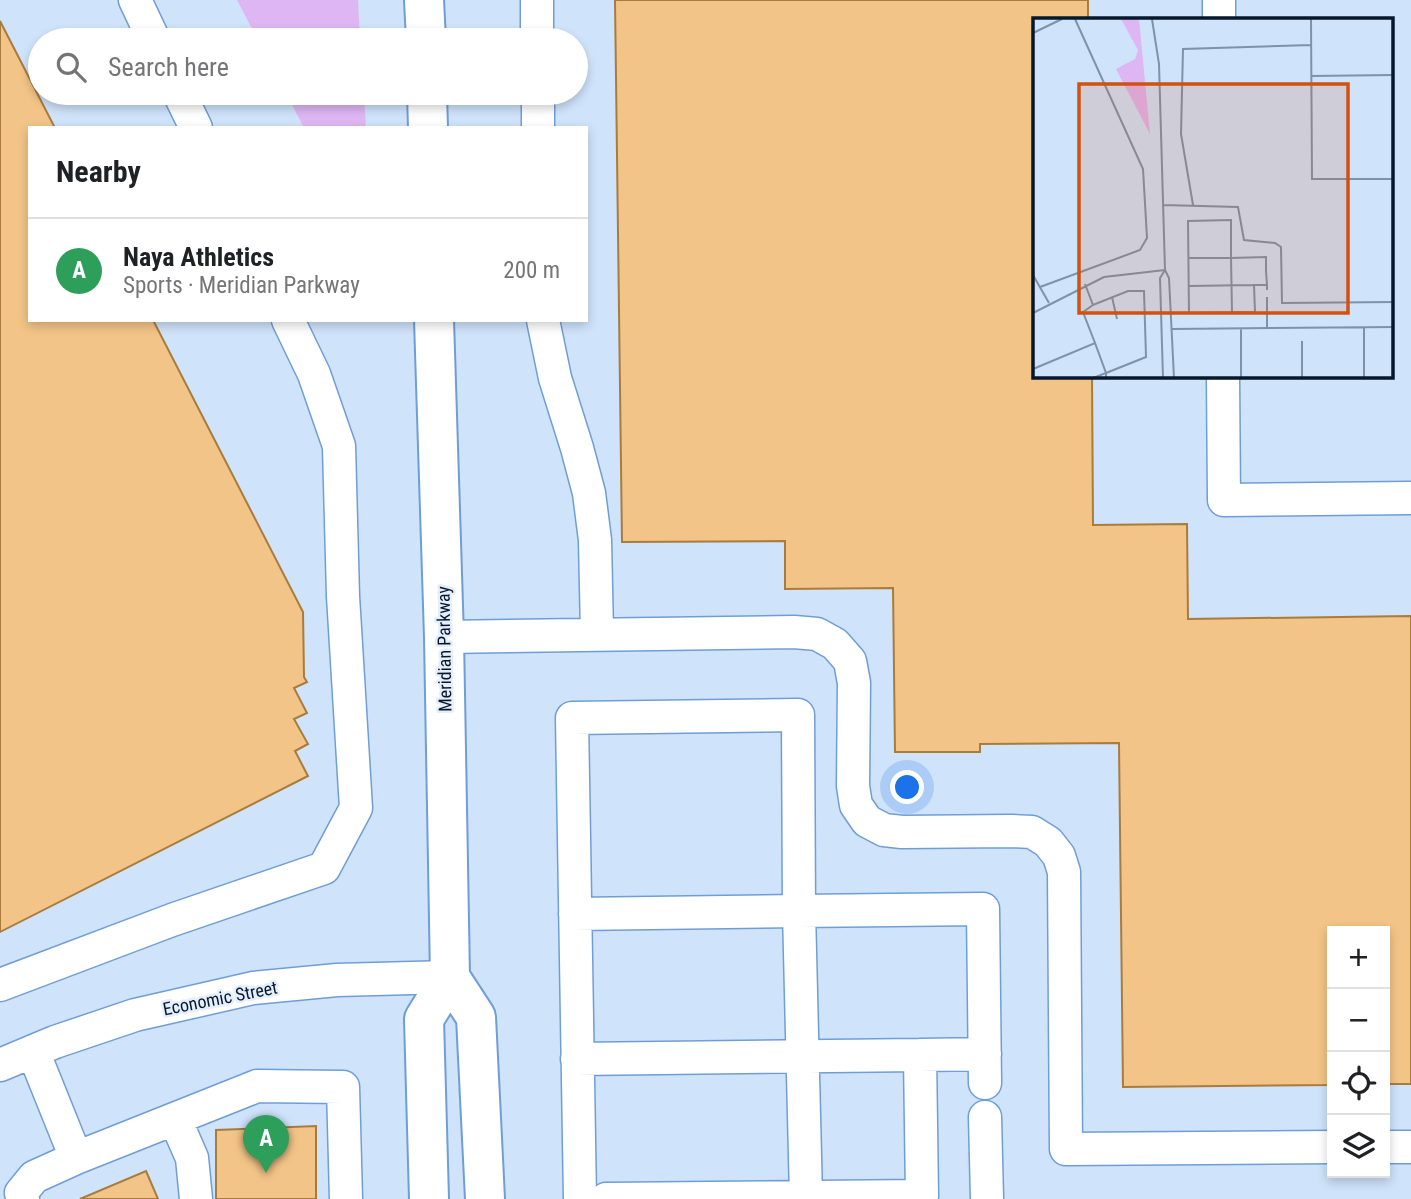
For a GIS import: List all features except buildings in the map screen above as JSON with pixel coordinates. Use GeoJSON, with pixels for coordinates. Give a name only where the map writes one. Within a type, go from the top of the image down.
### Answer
{"type":"FeatureCollection","features":[{"type":"Feature","properties":{"kind":"main road"},"geometry":{"type":"LineString","coordinates":[[424,0],[425,28]]}},
{"type":"Feature","properties":{"kind":"main road"},"geometry":{"type":"LineString","coordinates":[[427,105],[428,126]]}},
{"type":"Feature","properties":{"kind":"main road","name":"Meridian Parkway"},"geometry":{"type":"LineString","coordinates":[[434,322],[444,637],[450,977]]}},
{"type":"Feature","properties":{"kind":"main road"},"geometry":{"type":"LineString","coordinates":[[429,1199],[424,1019],[450,977],[476,1017],[485,1199]]}},
{"type":"Feature","properties":{"kind":"street"},"geometry":{"type":"LineString","coordinates":[[135,0],[148,28]]}},
{"type":"Feature","properties":{"kind":"street"},"geometry":{"type":"LineString","coordinates":[[537,0],[537,28]]}},
{"type":"Feature","properties":{"kind":"street"},"geometry":{"type":"LineString","coordinates":[[1219,0],[1219,18]]}},
{"type":"Feature","properties":{"kind":"street"},"geometry":{"type":"LineString","coordinates":[[185,105],[195,126]]}},
{"type":"Feature","properties":{"kind":"street"},"geometry":{"type":"LineString","coordinates":[[538,105],[538,126]]}},
{"type":"Feature","properties":{"kind":"street"},"geometry":{"type":"LineString","coordinates":[[0,985],[172,920],[324,868],[356,808],[343,596],[339,446],[314,374],[289,322]]}},
{"type":"Feature","properties":{"kind":"street"},"geometry":{"type":"LineString","coordinates":[[543,322],[555,378],[589,493],[595,540],[597,634]]}},
{"type":"Feature","properties":{"kind":"street"},"geometry":{"type":"LineString","coordinates":[[1223,378],[1224,500],[1411,498]]}},
{"type":"Feature","properties":{"kind":"street"},"geometry":{"type":"LineString","coordinates":[[444,637],[794,632],[817,634],[835,644],[850,662],[854,683],[853,786],[856,805],[867,821],[884,830],[902,832],[1031,832],[1048,842],[1059,856],[1064,872],[1066,1149],[1327,1147]]}},
{"type":"Feature","properties":{"kind":"street"},"geometry":{"type":"LineString","coordinates":[[580,1199],[572,718],[798,715],[799,911],[806,1197]]}},
{"type":"Feature","properties":{"kind":"street"},"geometry":{"type":"LineString","coordinates":[[575,914],[983,909],[985,1068],[920,1055],[577,1059]]}},
{"type":"Feature","properties":{"kind":"street","name":"Economic Street"},"geometry":{"type":"LineString","coordinates":[[0,1065],[135,1015],[253,988],[337,980],[450,977]]}},
{"type":"Feature","properties":{"kind":"street"},"geometry":{"type":"LineString","coordinates":[[33,1051],[75,1158]]}},
{"type":"Feature","properties":{"kind":"street"},"geometry":{"type":"LineString","coordinates":[[606,1199],[922,1196],[920,1055]]}},
{"type":"Feature","properties":{"kind":"street"},"geometry":{"type":"LineString","coordinates":[[23,1199],[21,1193],[34,1177],[75,1158],[257,1086],[343,1087],[346,1199]]}},
{"type":"Feature","properties":{"kind":"street"},"geometry":{"type":"LineString","coordinates":[[985,1117],[987,1199]]}},
{"type":"Feature","properties":{"kind":"street"},"geometry":{"type":"LineString","coordinates":[[175,1119],[192,1158],[196,1199]]}},
{"type":"Feature","properties":{"kind":"street"},"geometry":{"type":"LineString","coordinates":[[1390,1147],[1411,1146]]}},
{"type":"Feature","properties":{"kind":"shaded area"},"geometry":{"type":"Polygon","coordinates":[[[237,0],[358,0],[359,28],[252,28],[237,0]]]}},
{"type":"Feature","properties":{"kind":"shaded area"},"geometry":{"type":"Polygon","coordinates":[[[292,105],[365,105],[366,126],[303,126],[292,105]]]}},
{"type":"Feature","properties":{"kind":"place","name":"Naya Athletics"},"geometry":{"type":"Point","coordinates":[266,1173]}}]}
